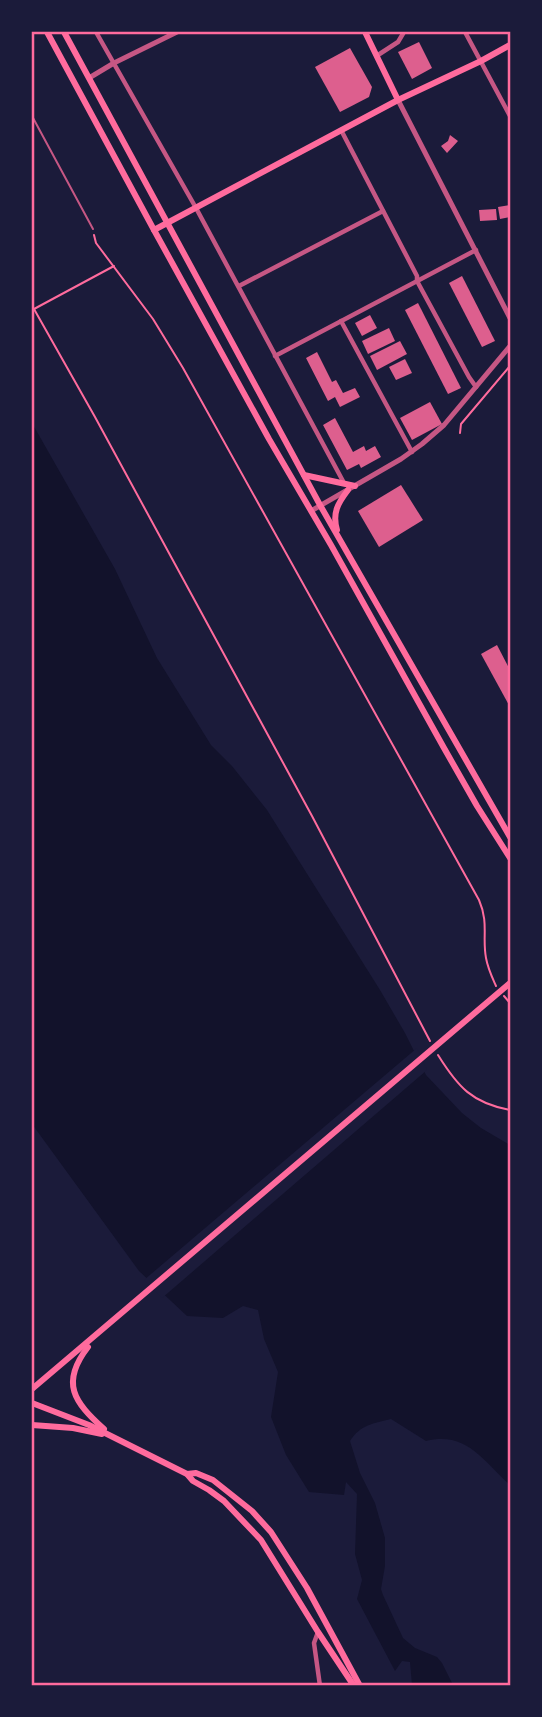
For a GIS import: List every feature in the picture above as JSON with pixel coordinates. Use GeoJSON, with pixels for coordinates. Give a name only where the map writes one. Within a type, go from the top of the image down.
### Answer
{"type":"FeatureCollection","features":[{"type":"Feature","properties":{"kind":"main road"},"geometry":{"type":"LineString","coordinates":[[47,32],[311,511],[477,806],[510,858]]}},
{"type":"Feature","properties":{"kind":"main road"},"geometry":{"type":"LineString","coordinates":[[64,32],[320,505],[510,837]]}},
{"type":"Feature","properties":{"kind":"main road"},"geometry":{"type":"LineString","coordinates":[[365,32],[398,100]]}},
{"type":"Feature","properties":{"kind":"main road"},"geometry":{"type":"LineString","coordinates":[[154,230],[398,100],[510,45]]}},
{"type":"Feature","properties":{"kind":"main road"},"geometry":{"type":"LineString","coordinates":[[304,475],[335,480],[347,487],[355,486]]}},
{"type":"Feature","properties":{"kind":"main road"},"geometry":{"type":"LineString","coordinates":[[339,538],[334,521],[339,502],[347,487]]}},
{"type":"Feature","properties":{"kind":"main road"},"geometry":{"type":"LineString","coordinates":[[32,1389],[510,984]]}},
{"type":"Feature","properties":{"kind":"main road"},"geometry":{"type":"LineString","coordinates":[[95,1337],[80,1356],[73,1374],[74,1395],[85,1412],[111,1436]]}},
{"type":"Feature","properties":{"kind":"main road"},"geometry":{"type":"LineString","coordinates":[[32,1403],[89,1425],[187,1474],[193,1481],[224,1501],[261,1540],[354,1685]]}},
{"type":"Feature","properties":{"kind":"main road"},"geometry":{"type":"LineString","coordinates":[[32,1425],[73,1428],[111,1436]]}},
{"type":"Feature","properties":{"kind":"main road"},"geometry":{"type":"LineString","coordinates":[[187,1474],[196,1473],[213,1480],[252,1511],[271,1532],[307,1588],[360,1685]]}},
{"type":"Feature","properties":{"kind":"street"},"geometry":{"type":"LineString","coordinates":[[96,32],[196,208],[347,487],[311,511]]}},
{"type":"Feature","properties":{"kind":"street"},"geometry":{"type":"LineString","coordinates":[[89,78],[177,32]]}},
{"type":"Feature","properties":{"kind":"street"},"geometry":{"type":"LineString","coordinates":[[377,55],[398,42],[404,32]]}},
{"type":"Feature","properties":{"kind":"street"},"geometry":{"type":"LineString","coordinates":[[465,32],[510,116]]}},
{"type":"Feature","properties":{"kind":"street"},"geometry":{"type":"LineString","coordinates":[[398,100],[510,318]]}},
{"type":"Feature","properties":{"kind":"street"},"geometry":{"type":"LineString","coordinates":[[341,130],[417,281],[476,387]]}},
{"type":"Feature","properties":{"kind":"street"},"geometry":{"type":"LineString","coordinates":[[239,286],[383,211]]}},
{"type":"Feature","properties":{"kind":"street"},"geometry":{"type":"LineString","coordinates":[[275,356],[476,250]]}},
{"type":"Feature","properties":{"kind":"street"},"geometry":{"type":"LineString","coordinates":[[341,321],[412,452]]}},
{"type":"Feature","properties":{"kind":"street"},"geometry":{"type":"LineString","coordinates":[[355,486],[412,452],[444,425],[510,346]]}},
{"type":"Feature","properties":{"kind":"street"},"geometry":{"type":"LineString","coordinates":[[318,1632],[314,1643],[320,1685]]}},
{"type":"Feature","properties":{"kind":"lane"},"geometry":{"type":"LineString","coordinates":[[32,116],[93,229]]}},
{"type":"Feature","properties":{"kind":"path"},"geometry":{"type":"LineString","coordinates":[[93,229],[96,243],[153,319],[183,368],[479,900],[486,926],[485,955],[489,972],[497,987]]}},
{"type":"Feature","properties":{"kind":"path"},"geometry":{"type":"LineString","coordinates":[[114,265],[34,309],[312,816],[431,1042]]}},
{"type":"Feature","properties":{"kind":"path"},"geometry":{"type":"LineString","coordinates":[[460,433],[461,425],[510,366]]}},
{"type":"Feature","properties":{"kind":"path"},"geometry":{"type":"LineString","coordinates":[[502,994],[510,1003]]}},
{"type":"Feature","properties":{"kind":"path"},"geometry":{"type":"LineString","coordinates":[[438,1053],[463,1090],[483,1103],[510,1110]]}},
{"type":"Feature","properties":{"kind":"shaded area"},"geometry":{"type":"Polygon","coordinates":[[[32,423],[115,569],[157,658],[211,745],[232,766],[267,810],[380,990],[426,1075],[462,1113],[510,1145],[510,1485],[463,1444],[453,1440],[426,1441],[391,1419],[363,1428],[350,1441],[360,1473],[375,1503],[385,1538],[385,1566],[381,1589],[383,1595],[403,1638],[415,1648],[437,1657],[453,1685],[412,1685],[410,1662],[402,1661],[395,1671],[357,1599],[362,1580],[355,1554],[357,1494],[346,1482],[344,1495],[309,1492],[286,1455],[271,1417],[278,1372],[264,1339],[258,1310],[243,1306],[223,1318],[187,1316],[139,1271],[32,1124],[32,423]]]}},
{"type":"Feature","properties":{"kind":"pier"},"geometry":{"type":"Polygon","coordinates":[[[417,1048],[427,1070],[162,1298],[144,1280],[417,1048]]]}},
{"type":"Feature","properties":{"kind":"building"},"geometry":{"type":"Polygon","coordinates":[[[419,42],[432,68],[412,79],[398,52],[419,42]]]}},
{"type":"Feature","properties":{"kind":"building"},"geometry":{"type":"Polygon","coordinates":[[[350,48],[372,87],[369,97],[340,112],[315,67],[350,48]]]}},
{"type":"Feature","properties":{"kind":"building"},"geometry":{"type":"Polygon","coordinates":[[[450,135],[458,141],[447,153],[441,146],[448,141],[450,135]]]}},
{"type":"Feature","properties":{"kind":"building"},"geometry":{"type":"Polygon","coordinates":[[[510,205],[510,217],[500,219],[498,207],[510,205]]]}},
{"type":"Feature","properties":{"kind":"building"},"geometry":{"type":"Polygon","coordinates":[[[496,209],[497,220],[480,221],[479,210],[496,209]]]}},
{"type":"Feature","properties":{"kind":"building"},"geometry":{"type":"Polygon","coordinates":[[[462,276],[495,341],[482,347],[449,283],[462,276]]]}},
{"type":"Feature","properties":{"kind":"building"},"geometry":{"type":"Polygon","coordinates":[[[418,303],[461,388],[448,394],[405,310],[418,303]]]}},
{"type":"Feature","properties":{"kind":"building"},"geometry":{"type":"Polygon","coordinates":[[[370,315],[377,328],[362,336],[355,323],[370,315]]]}},
{"type":"Feature","properties":{"kind":"building"},"geometry":{"type":"Polygon","coordinates":[[[389,328],[395,341],[368,354],[362,341],[389,328]]]}},
{"type":"Feature","properties":{"kind":"building"},"geometry":{"type":"Polygon","coordinates":[[[400,341],[407,354],[377,370],[370,356],[400,341]]]}},
{"type":"Feature","properties":{"kind":"building"},"geometry":{"type":"Polygon","coordinates":[[[317,352],[332,382],[336,380],[343,393],[355,388],[360,397],[340,407],[335,397],[328,401],[306,358],[317,352]]]}},
{"type":"Feature","properties":{"kind":"building"},"geometry":{"type":"Polygon","coordinates":[[[405,359],[412,373],[396,380],[389,367],[405,359]]]}},
{"type":"Feature","properties":{"kind":"building"},"geometry":{"type":"Polygon","coordinates":[[[430,402],[442,424],[412,440],[400,418],[430,402]]]}},
{"type":"Feature","properties":{"kind":"building"},"geometry":{"type":"Polygon","coordinates":[[[335,418],[353,452],[364,446],[366,451],[375,446],[381,457],[361,468],[359,464],[347,470],[323,425],[335,418]]]}},
{"type":"Feature","properties":{"kind":"building"},"geometry":{"type":"Polygon","coordinates":[[[401,485],[423,520],[379,547],[358,511],[401,485]]]}},
{"type":"Feature","properties":{"kind":"building"},"geometry":{"type":"Polygon","coordinates":[[[497,645],[510,670],[510,707],[481,654],[497,645]]]}}]}
